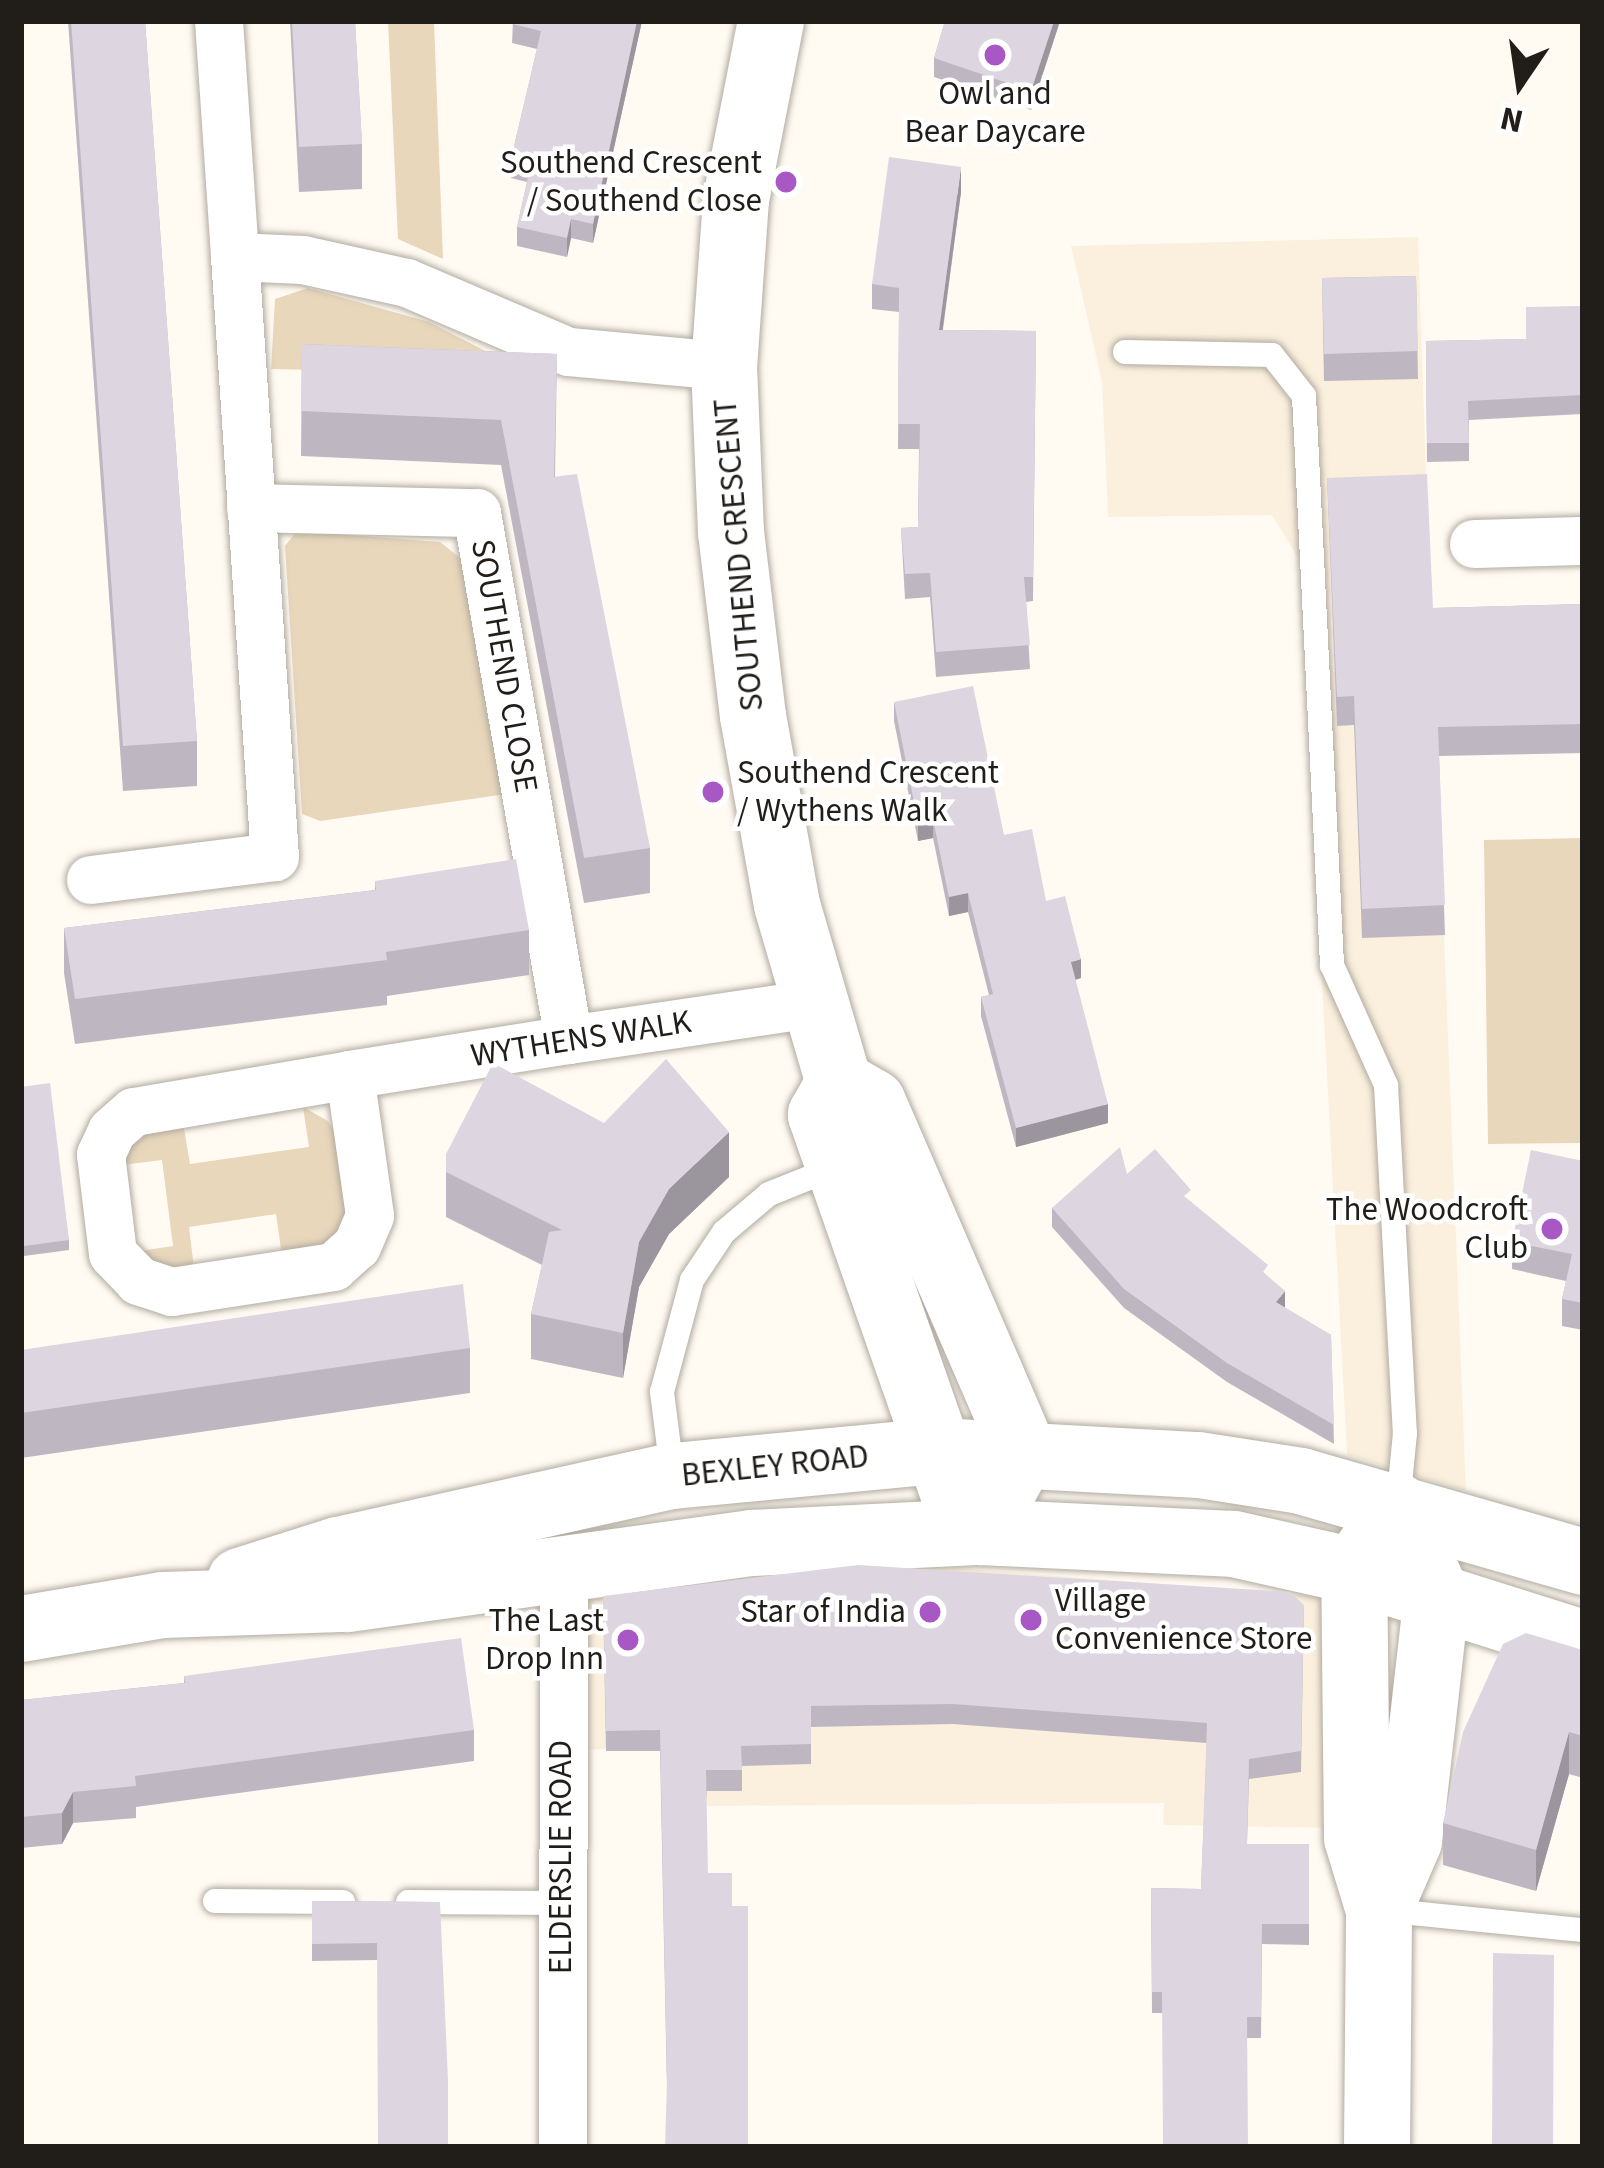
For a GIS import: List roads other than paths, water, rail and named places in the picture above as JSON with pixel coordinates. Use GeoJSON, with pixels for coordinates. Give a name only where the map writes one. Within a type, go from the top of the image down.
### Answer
{"type":"FeatureCollection","features":[{"type":"Feature","properties":{"kind":"street"},"geometry":{"type":"LineString","coordinates":[[91,880],[274,857],[219,21]]}},
{"type":"Feature","properties":{"kind":"street","name":"SOUTHEND CRESCENT"},"geometry":{"type":"LineString","coordinates":[[771,21],[736,200],[724,366],[731,532],[750,696],[812,1004],[839,1083],[873,1103],[1024,1452]]}},
{"type":"Feature","properties":{"kind":"street"},"geometry":{"type":"LineString","coordinates":[[235,257],[302,260],[406,284],[569,352],[724,366]]}},
{"type":"Feature","properties":{"kind":"street","name":"SOUTHEND CLOSE"},"geometry":{"type":"LineString","coordinates":[[251,508],[477,513],[569,1040]]}},
{"type":"Feature","properties":{"kind":"street"},"geometry":{"type":"LineString","coordinates":[[1474,544],[1583,541]]}},
{"type":"Feature","properties":{"kind":"street","name":"WYTHENS WALK"},"geometry":{"type":"LineString","coordinates":[[350,1075],[370,1216],[357,1246],[334,1267],[172,1292],[139,1281],[113,1254],[101,1155],[112,1131],[134,1112],[350,1075],[569,1040],[812,1004]]}},
{"type":"Feature","properties":{"kind":"street","name":"SOUTHEND CRESCENT"},"geometry":{"type":"LineString","coordinates":[[839,1083],[821,1115],[954,1495],[981,1532]]}},
{"type":"Feature","properties":{"kind":"street","name":"BEXLEY ROAD"},"geometry":{"type":"LineString","coordinates":[[164,1606],[338,1550],[673,1476],[938,1451],[1024,1452],[1199,1465],[1397,1506],[1583,1562]]}},
{"type":"Feature","properties":{"kind":"street"},"geometry":{"type":"LineString","coordinates":[[981,1532],[1024,1452]]}},
{"type":"Feature","properties":{"kind":"street"},"geometry":{"type":"LineString","coordinates":[[1377,2147],[1378,1910],[1358,1838],[1354,1571],[1397,1506]]}},
{"type":"Feature","properties":{"kind":"street"},"geometry":{"type":"LineString","coordinates":[[1378,1910],[1409,1841],[1437,1596],[1397,1506]]}},
{"type":"Feature","properties":{"kind":"street","name":"BEXLEY ROAD"},"geometry":{"type":"LineString","coordinates":[[21,1629],[164,1606],[348,1599],[564,1566],[800,1538],[981,1532],[1234,1544],[1354,1571],[1583,1643]]}},
{"type":"Feature","properties":{"kind":"street","name":"ELDERSLIE ROAD"},"geometry":{"type":"LineString","coordinates":[[563,2147],[564,1566]]}},
{"type":"Feature","properties":{"kind":"lane"},"geometry":{"type":"LineString","coordinates":[[1125,352],[1272,355],[1304,396],[1333,965],[1387,1085],[1405,1433],[1397,1506]]}},
{"type":"Feature","properties":{"kind":"lane"},"geometry":{"type":"LineString","coordinates":[[673,1476],[662,1392],[692,1280],[724,1232],[769,1194],[838,1166]]}},
{"type":"Feature","properties":{"kind":"lane"},"geometry":{"type":"LineString","coordinates":[[215,1901],[561,1903]]}},
{"type":"Feature","properties":{"kind":"lane"},"geometry":{"type":"LineString","coordinates":[[1378,1910],[1583,1930]]}},
{"type":"Feature","properties":{"kind":"place","name":"Owl and Bear Daycare"},"geometry":{"type":"Point","coordinates":[995,55]}},
{"type":"Feature","properties":{"kind":"place","name":"Southend Crescent / Southend Close"},"geometry":{"type":"Point","coordinates":[786,182]}},
{"type":"Feature","properties":{"kind":"place","name":"Southend Crescent / Wythens Walk"},"geometry":{"type":"Point","coordinates":[713,792]}},
{"type":"Feature","properties":{"kind":"place","name":"The Woodcroft Club"},"geometry":{"type":"Point","coordinates":[1552,1229]}},
{"type":"Feature","properties":{"kind":"place","name":"Star of India"},"geometry":{"type":"Point","coordinates":[930,1612]}},
{"type":"Feature","properties":{"kind":"place","name":"Village Convenience Store"},"geometry":{"type":"Point","coordinates":[1031,1620]}},
{"type":"Feature","properties":{"kind":"place","name":"The Last Drop Inn"},"geometry":{"type":"Point","coordinates":[628,1640]}}]}
